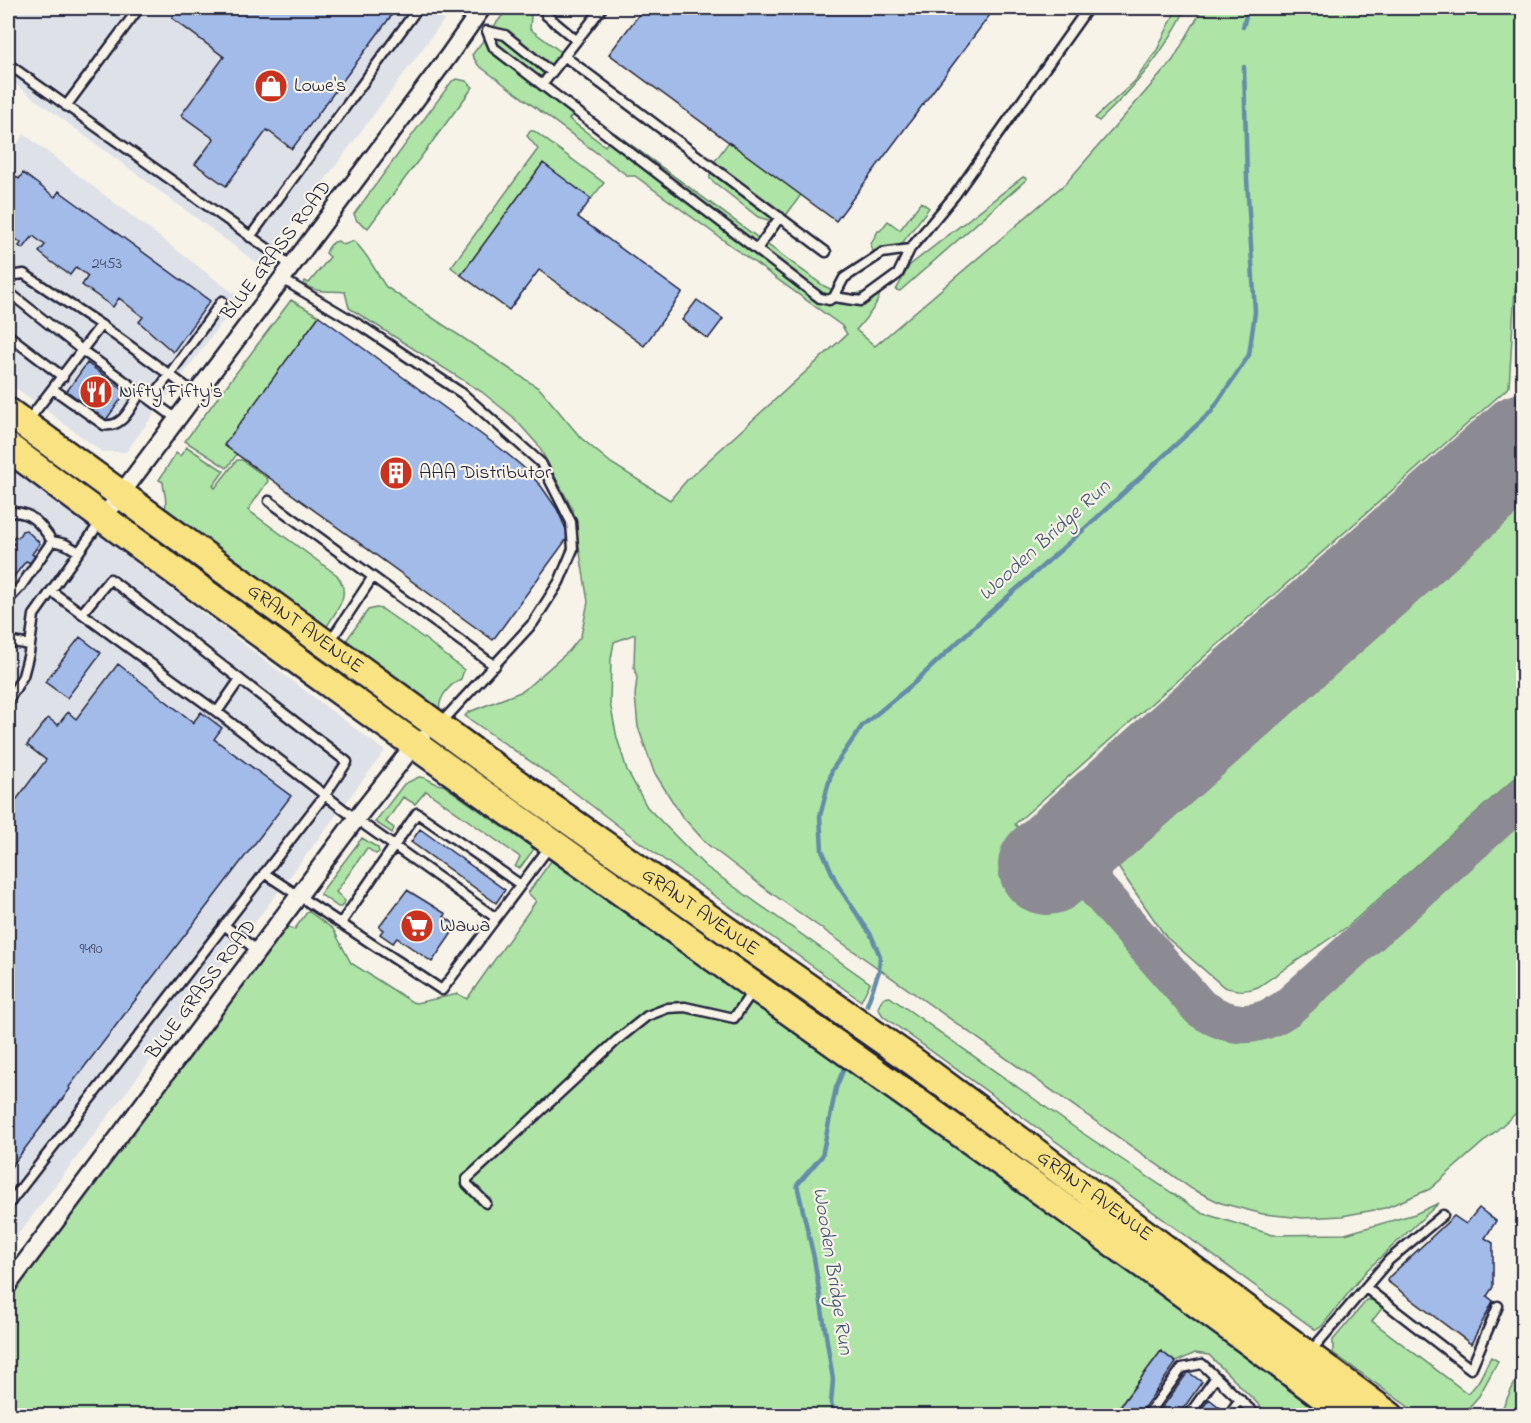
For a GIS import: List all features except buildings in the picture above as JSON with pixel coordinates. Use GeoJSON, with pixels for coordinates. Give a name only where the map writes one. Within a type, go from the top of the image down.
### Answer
{"type":"FeatureCollection","features":[{"type":"Feature","properties":{"kind":"main road","name":"GRANT AVENUE"},"geometry":{"type":"LineString","coordinates":[[16,418],[437,726],[914,1062],[1300,1363],[1349,1416]]}},
{"type":"Feature","properties":{"kind":"main road","name":"GRANT AVENUE"},"geometry":{"type":"LineString","coordinates":[[11,459],[103,519],[414,745],[756,986],[1300,1363],[1390,1416]]}},
{"type":"Feature","properties":{"kind":"street","name":"BLUE GRASS ROAD"},"geometry":{"type":"LineString","coordinates":[[103,519],[447,58],[477,14]]}},
{"type":"Feature","properties":{"kind":"street","name":"BLUE GRASS ROAD"},"geometry":{"type":"LineString","coordinates":[[8,1285],[356,819],[414,745],[437,726]]}},
{"type":"Feature","properties":{"kind":"lane"},"geometry":{"type":"LineString","coordinates":[[66,106],[139,8]]}},
{"type":"Feature","properties":{"kind":"lane"},"geometry":{"type":"LineString","coordinates":[[250,237],[418,8]]}},
{"type":"Feature","properties":{"kind":"lane"},"geometry":{"type":"LineString","coordinates":[[552,8],[546,15],[576,40]]}},
{"type":"Feature","properties":{"kind":"lane"},"geometry":{"type":"LineString","coordinates":[[542,85],[602,8]]}},
{"type":"Feature","properties":{"kind":"lane"},"geometry":{"type":"LineString","coordinates":[[834,297],[861,301],[898,274],[910,249],[955,195],[1088,8]]}},
{"type":"Feature","properties":{"kind":"lane"},"geometry":{"type":"LineString","coordinates":[[477,14],[494,48],[820,297],[829,300],[834,297],[844,278],[882,252],[910,249]]}},
{"type":"Feature","properties":{"kind":"lane"},"geometry":{"type":"LineString","coordinates":[[487,31],[505,35],[551,72]]}},
{"type":"Feature","properties":{"kind":"lane"},"geometry":{"type":"LineString","coordinates":[[564,56],[826,252]]}},
{"type":"Feature","properties":{"kind":"lane"},"geometry":{"type":"LineString","coordinates":[[8,64],[250,237],[287,273],[463,394],[541,463],[571,522],[573,549],[559,582],[533,623],[437,726]]}},
{"type":"Feature","properties":{"kind":"lane"},"geometry":{"type":"LineString","coordinates":[[757,249],[780,217]]}},
{"type":"Feature","properties":{"kind":"lane"},"geometry":{"type":"LineString","coordinates":[[8,276],[24,274],[101,325],[196,394]]}},
{"type":"Feature","properties":{"kind":"lane"},"geometry":{"type":"LineString","coordinates":[[8,284],[11,294],[83,351],[177,419]]}},
{"type":"Feature","properties":{"kind":"lane"},"geometry":{"type":"LineString","coordinates":[[150,400],[222,301]]}},
{"type":"Feature","properties":{"kind":"lane"},"geometry":{"type":"LineString","coordinates":[[16,418],[53,389],[101,325]]}},
{"type":"Feature","properties":{"kind":"lane"},"geometry":{"type":"LineString","coordinates":[[8,335],[63,377]]}},
{"type":"Feature","properties":{"kind":"lane"},"geometry":{"type":"LineString","coordinates":[[53,389],[104,425],[111,426],[120,423],[140,393]]}},
{"type":"Feature","properties":{"kind":"lane"},"geometry":{"type":"LineString","coordinates":[[269,501],[495,666]]}},
{"type":"Feature","properties":{"kind":"lane"},"geometry":{"type":"LineString","coordinates":[[8,510],[25,513],[39,522],[52,541],[65,544],[79,552]]}},
{"type":"Feature","properties":{"kind":"lane"},"geometry":{"type":"LineString","coordinates":[[8,701],[23,676],[34,615],[103,519]]}},
{"type":"Feature","properties":{"kind":"lane"},"geometry":{"type":"LineString","coordinates":[[8,600],[21,586],[52,541]]}},
{"type":"Feature","properties":{"kind":"lane"},"geometry":{"type":"LineString","coordinates":[[327,646],[372,578]]}},
{"type":"Feature","properties":{"kind":"lane"},"geometry":{"type":"LineString","coordinates":[[8,1205],[325,795],[347,762],[110,579],[82,613]]}},
{"type":"Feature","properties":{"kind":"lane"},"geometry":{"type":"LineString","coordinates":[[51,591],[217,712],[356,819],[496,918]]}},
{"type":"Feature","properties":{"kind":"lane"},"geometry":{"type":"LineString","coordinates":[[8,641],[30,645]]}},
{"type":"Feature","properties":{"kind":"lane"},"geometry":{"type":"LineString","coordinates":[[217,712],[240,679]]}},
{"type":"Feature","properties":{"kind":"lane"},"geometry":{"type":"LineString","coordinates":[[341,923],[417,813],[521,885]]}},
{"type":"Feature","properties":{"kind":"lane"},"geometry":{"type":"LineString","coordinates":[[264,873],[442,990],[552,843]]}},
{"type":"Feature","properties":{"kind":"lane"},"geometry":{"type":"LineString","coordinates":[[224,925],[258,951]]}},
{"type":"Feature","properties":{"kind":"lane"},"geometry":{"type":"LineString","coordinates":[[486,1203],[466,1184],[467,1179],[617,1040],[647,1016],[668,1008],[685,1007],[734,1018],[756,986]]}},
{"type":"Feature","properties":{"kind":"lane"},"geometry":{"type":"LineString","coordinates":[[1300,1363],[1389,1260],[1443,1215]]}},
{"type":"Feature","properties":{"kind":"lane"},"geometry":{"type":"LineString","coordinates":[[1365,1288],[1471,1369],[1498,1306]]}},
{"type":"Feature","properties":{"kind":"lane"},"geometry":{"type":"LineString","coordinates":[[1146,1416],[1182,1368],[1202,1364],[1257,1416]]}},
{"type":"Feature","properties":{"kind":"lane"},"geometry":{"type":"LineString","coordinates":[[1188,1416],[1216,1377]]}},
{"type":"Feature","properties":{"kind":"lane"},"geometry":{"type":"LineString","coordinates":[[1228,1416],[1240,1400]]}},
{"type":"Feature","properties":{"kind":"shaded area"},"geometry":{"type":"Polygon","coordinates":[[[8,8],[453,8],[261,266],[8,79],[8,8]]]}},
{"type":"Feature","properties":{"kind":"shaded area"},"geometry":{"type":"Polygon","coordinates":[[[24,134],[240,298],[126,452],[102,452],[8,382],[8,157],[24,134]]]}},
{"type":"Feature","properties":{"kind":"shaded area"},"geometry":{"type":"Polygon","coordinates":[[[8,466],[385,751],[8,1248],[8,466]]]}},
{"type":"Feature","properties":{"kind":"green space"},"geometry":{"type":"Polygon","coordinates":[[[508,8],[526,11],[531,16],[530,29],[561,52],[541,79],[567,98],[563,104],[574,113],[569,119],[605,146],[615,133],[824,286],[853,294],[882,286],[875,305],[856,330],[875,346],[1067,182],[1173,60],[1203,8],[1523,8],[1524,288],[1515,288],[1509,387],[1015,824],[1178,1009],[1208,1029],[1222,1035],[1250,1037],[1265,1034],[1297,1017],[1523,816],[1523,1107],[1430,1189],[1385,1208],[1342,1216],[1303,1218],[1263,1214],[1221,1203],[1192,1189],[767,890],[707,844],[681,815],[654,772],[638,727],[635,695],[637,678],[634,667],[635,634],[614,642],[611,659],[610,703],[617,738],[627,770],[647,807],[705,866],[870,983],[861,1001],[638,841],[570,789],[465,716],[469,712],[523,691],[569,651],[581,636],[588,602],[573,510],[538,445],[513,417],[482,392],[349,308],[345,292],[319,290],[304,284],[305,281],[309,283],[330,257],[326,253],[330,245],[338,241],[343,245],[354,241],[386,287],[540,389],[581,438],[611,463],[670,500],[687,480],[847,334],[842,326],[635,176],[628,176],[478,65],[472,55],[508,8]]]}},
{"type":"Feature","properties":{"kind":"green space"},"geometry":{"type":"Polygon","coordinates":[[[1177,8],[1186,8],[1159,54],[1137,82],[1099,121],[1095,118],[1135,81],[1157,50],[1177,8]]]}},
{"type":"Feature","properties":{"kind":"green space"},"geometry":{"type":"Polygon","coordinates":[[[457,79],[466,81],[473,87],[368,228],[357,221],[354,214],[452,81],[457,79]]]}},
{"type":"Feature","properties":{"kind":"green space"},"geometry":{"type":"Polygon","coordinates":[[[747,117],[819,170],[787,214],[768,220],[758,217],[710,179],[712,165],[747,117]]]}},
{"type":"Feature","properties":{"kind":"green space"},"geometry":{"type":"Polygon","coordinates":[[[530,131],[534,131],[604,183],[591,199],[543,164],[461,275],[451,267],[538,149],[527,136],[530,131]]]}},
{"type":"Feature","properties":{"kind":"green space"},"geometry":{"type":"Polygon","coordinates":[[[1023,177],[1027,179],[900,291],[896,290],[910,265],[1023,177]]]}},
{"type":"Feature","properties":{"kind":"green space"},"geometry":{"type":"Polygon","coordinates":[[[921,202],[929,208],[894,254],[882,259],[877,256],[871,244],[878,231],[888,221],[900,230],[921,202]]]}},
{"type":"Feature","properties":{"kind":"green space"},"geometry":{"type":"Polygon","coordinates":[[[291,300],[319,316],[225,445],[237,454],[227,468],[185,441],[291,300]]]}},
{"type":"Feature","properties":{"kind":"green space"},"geometry":{"type":"Polygon","coordinates":[[[187,447],[224,471],[213,486],[215,488],[237,460],[242,460],[267,478],[268,481],[248,510],[337,575],[341,582],[343,596],[326,628],[165,508],[163,482],[159,480],[176,453],[180,456],[187,447]]]}},
{"type":"Feature","properties":{"kind":"green space"},"geometry":{"type":"Polygon","coordinates":[[[1523,507],[1523,771],[1347,927],[1258,987],[1241,990],[1224,987],[1166,937],[1118,867],[1523,507]]]}},
{"type":"Feature","properties":{"kind":"green space"},"geometry":{"type":"Polygon","coordinates":[[[382,609],[425,639],[464,670],[461,679],[453,684],[442,697],[440,711],[345,642],[368,610],[382,609]]]}},
{"type":"Feature","properties":{"kind":"green space"},"geometry":{"type":"Polygon","coordinates":[[[419,777],[443,785],[534,849],[520,868],[515,867],[520,857],[426,791],[415,804],[403,797],[386,822],[394,828],[392,833],[375,822],[404,784],[419,777]]]}},
{"type":"Feature","properties":{"kind":"green space"},"geometry":{"type":"Polygon","coordinates":[[[362,838],[378,848],[379,852],[376,854],[367,848],[336,892],[345,901],[341,907],[338,907],[320,894],[362,838]]]}},
{"type":"Feature","properties":{"kind":"green space"},"geometry":{"type":"Polygon","coordinates":[[[551,861],[567,872],[570,868],[1150,1284],[1327,1415],[1269,1415],[1209,1355],[1195,1353],[1176,1362],[1161,1351],[1113,1415],[8,1416],[8,1299],[288,926],[294,930],[308,911],[333,929],[351,963],[412,1002],[458,994],[467,999],[536,901],[528,893],[551,861]]]}},
{"type":"Feature","properties":{"kind":"green space"},"geometry":{"type":"Polygon","coordinates":[[[890,997],[1078,1130],[1202,1213],[1273,1235],[1345,1234],[1415,1214],[1439,1203],[1367,1270],[1322,1326],[1316,1330],[883,1016],[878,1008],[883,998],[890,997]]]}},
{"type":"Feature","properties":{"kind":"green space"},"geometry":{"type":"Polygon","coordinates":[[[1367,1300],[1375,1300],[1383,1307],[1372,1321],[1467,1393],[1478,1382],[1491,1357],[1498,1361],[1479,1396],[1462,1415],[1420,1415],[1333,1353],[1333,1340],[1367,1300]]]}},
{"type":"Feature","properties":{"kind":"green space"},"geometry":{"type":"Polygon","coordinates":[[[1522,1368],[1524,1369],[1523,1415],[1499,1415],[1522,1368]]]}},
{"type":"Feature","properties":{"kind":"waterway","name":"Wooden Bridge Run"},"geometry":{"type":"LineString","coordinates":[[1243,27],[1248,8]]}},
{"type":"Feature","properties":{"kind":"waterway","name":"Wooden Bridge Run"},"geometry":{"type":"LineString","coordinates":[[867,1005],[879,971],[880,956],[871,935],[837,884],[822,850],[820,816],[832,770],[862,726],[914,683],[1211,412],[1249,355],[1255,312],[1247,179],[1244,67]]}},
{"type":"Feature","properties":{"kind":"waterway","name":"Wooden Bridge Run"},"geometry":{"type":"LineString","coordinates":[[836,1416],[831,1403],[833,1380],[814,1258],[797,1185],[822,1156],[836,1088],[844,1068]]}},
{"type":"Feature","properties":{"kind":"taxiway"},"geometry":{"type":"LineString","coordinates":[[1485,476],[1512,459],[1524,456]]}},
{"type":"Feature","properties":{"kind":"taxiway"},"geometry":{"type":"LineString","coordinates":[[1064,851],[1200,1008],[1222,1020],[1233,1023],[1254,1023],[1265,1020],[1287,1008],[1524,796]]}},
{"type":"Feature","properties":{"kind":"runway"},"geometry":{"type":"LineString","coordinates":[[1047,866],[1524,442]]}},
{"type":"Feature","properties":{"kind":"place","name":"Lowe's"},"geometry":{"type":"Point","coordinates":[271,86]}},
{"type":"Feature","properties":{"kind":"place","name":"Nifty Fifty's"},"geometry":{"type":"Point","coordinates":[96,392]}},
{"type":"Feature","properties":{"kind":"place","name":"AAA Distributor"},"geometry":{"type":"Point","coordinates":[396,473]}},
{"type":"Feature","properties":{"kind":"place","name":"Wawa"},"geometry":{"type":"Point","coordinates":[417,926]}}]}
